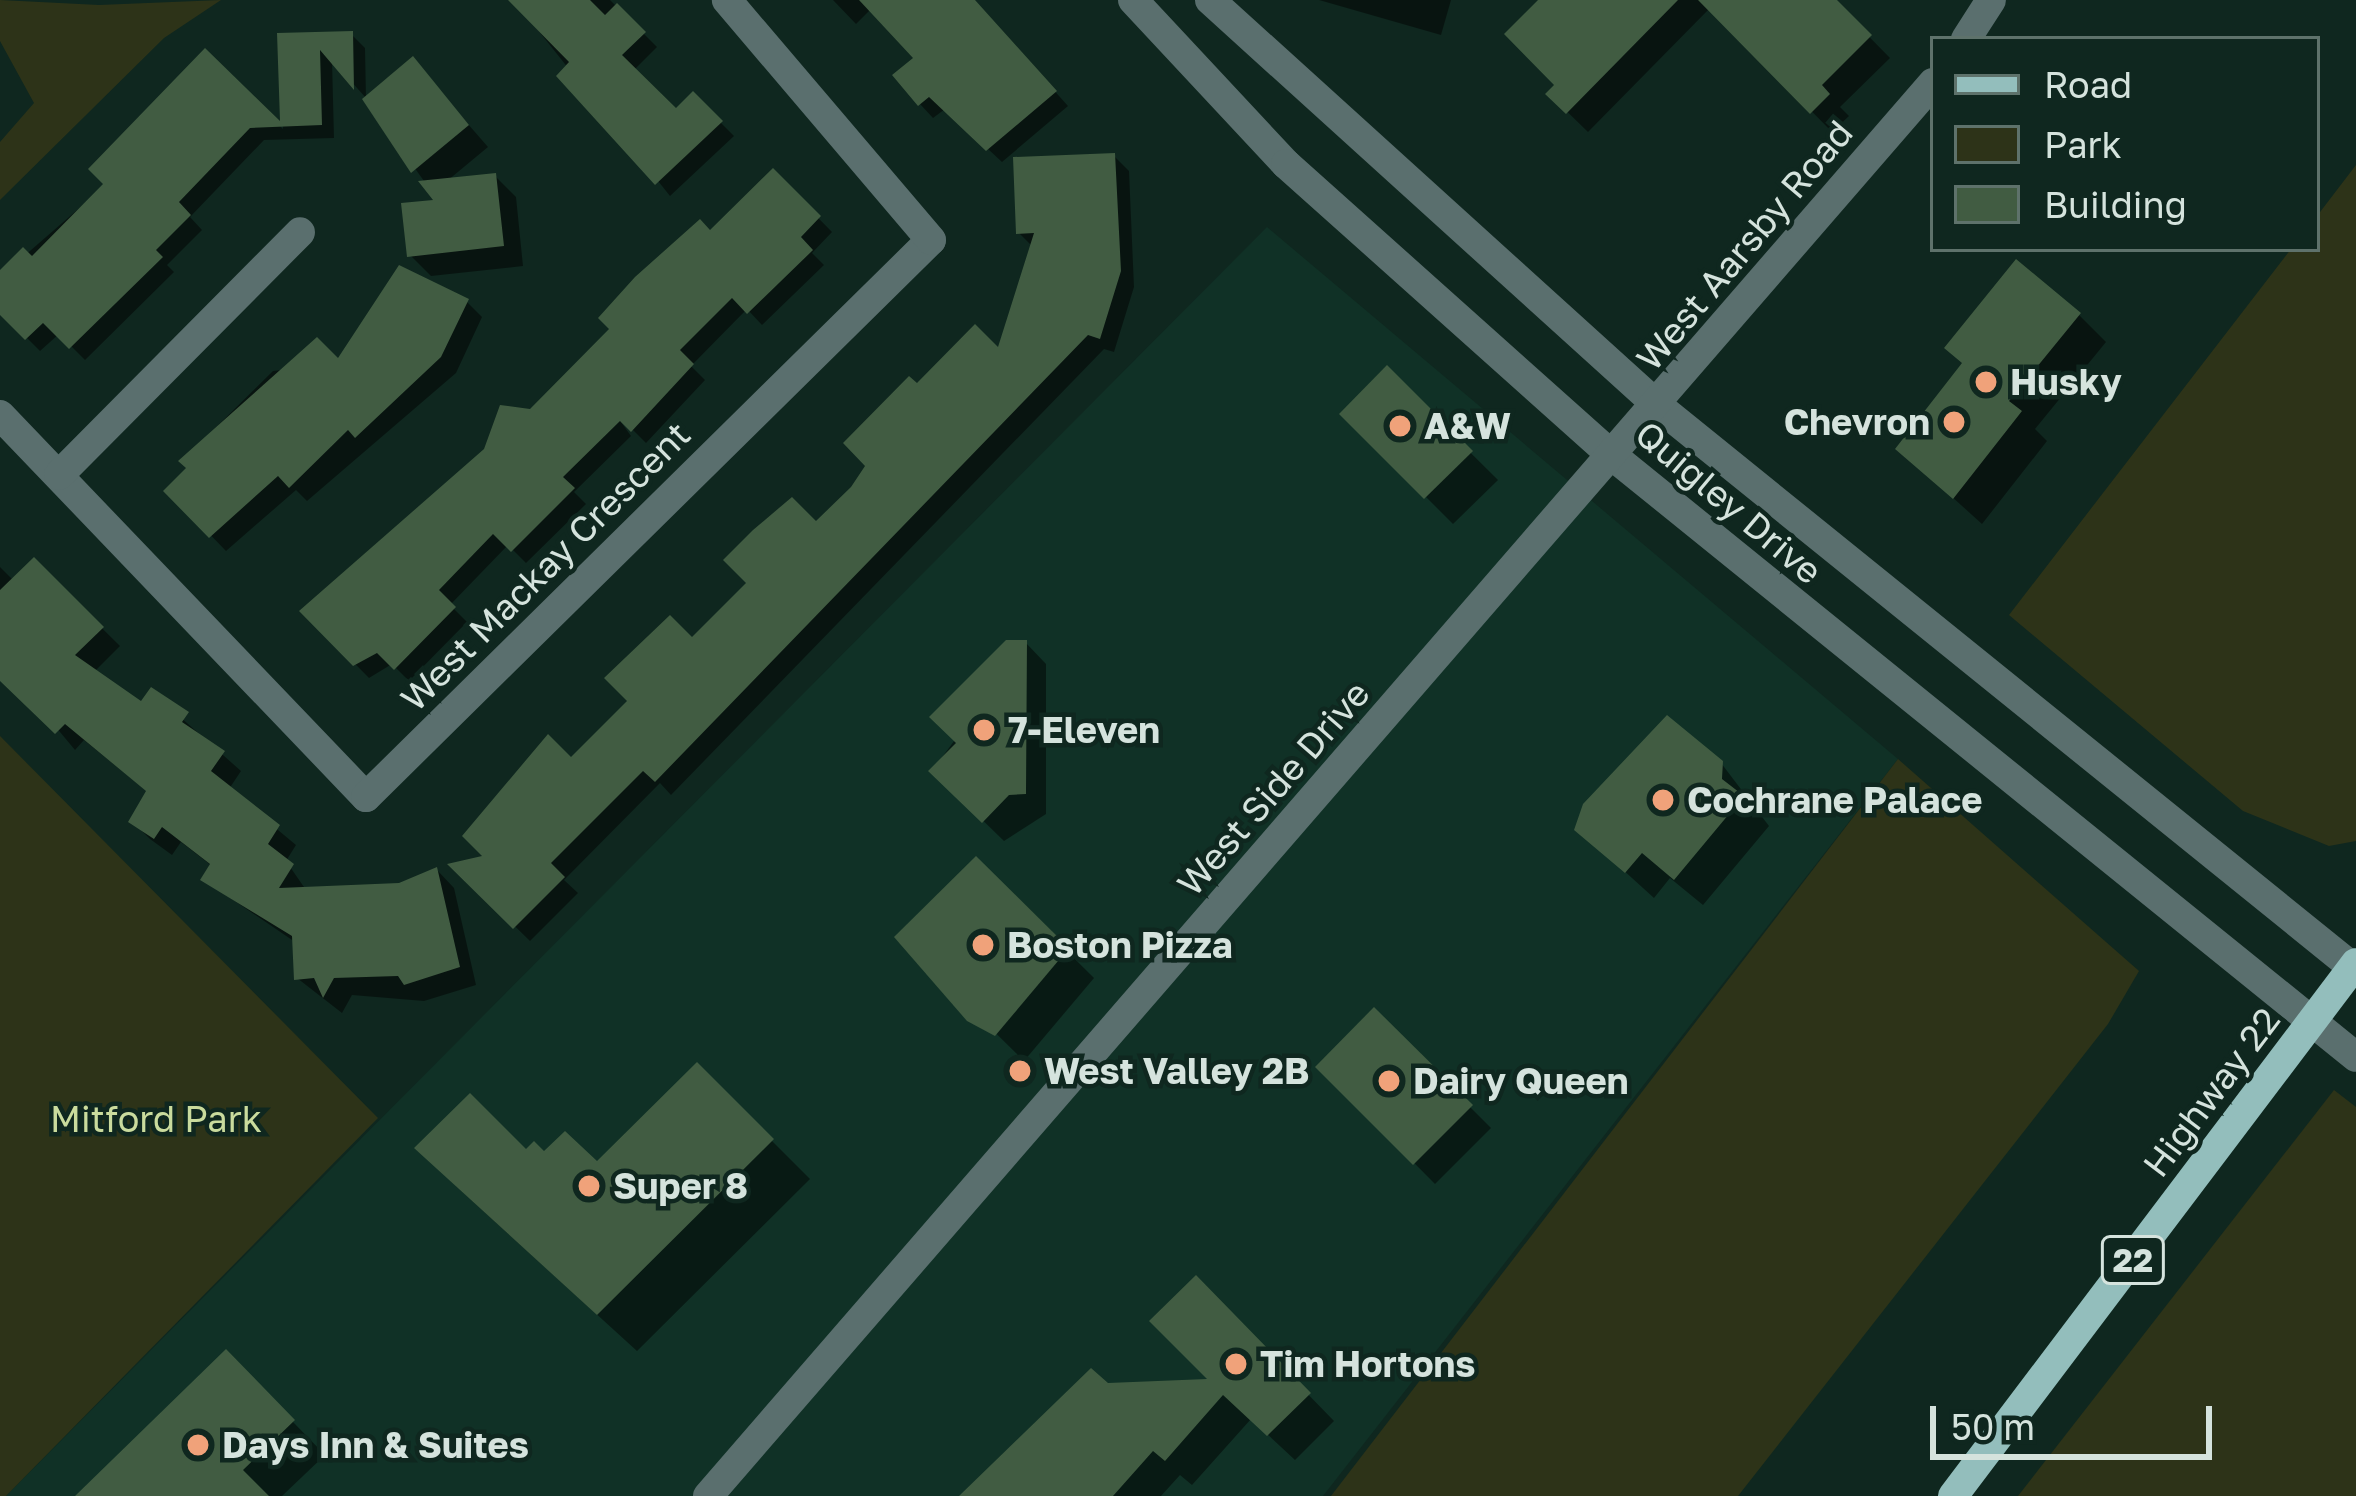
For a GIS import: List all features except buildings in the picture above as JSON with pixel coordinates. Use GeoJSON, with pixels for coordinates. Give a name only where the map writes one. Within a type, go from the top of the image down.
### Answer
{"type":"FeatureCollection","features":[{"type":"Feature","properties":{"kind":"main road","name":"Highway 22"},"geometry":{"type":"LineString","coordinates":[[1953,1496],[2355,966]]}},
{"type":"Feature","properties":{"kind":"street","name":"West Mackay Crescent"},"geometry":{"type":"LineString","coordinates":[[0,415],[366,797],[931,240],[727,0]]}},
{"type":"Feature","properties":{"kind":"street","name":"Quigley Drive"},"geometry":{"type":"LineString","coordinates":[[1133,0],[1286,164],[1614,458],[2356,1057]]}},
{"type":"Feature","properties":{"kind":"street","name":"Quigley Drive"},"geometry":{"type":"LineString","coordinates":[[1210,0],[1658,406],[2355,966]]}},
{"type":"Feature","properties":{"kind":"street"},"geometry":{"type":"LineString","coordinates":[[1968,36],[1991,0]]}},
{"type":"Feature","properties":{"kind":"street","name":"West Aarsby Road"},"geometry":{"type":"LineString","coordinates":[[1614,458],[1930,87]]}},
{"type":"Feature","properties":{"kind":"street"},"geometry":{"type":"LineString","coordinates":[[59,476],[300,232]]}},
{"type":"Feature","properties":{"kind":"street","name":"West Side Drive"},"geometry":{"type":"LineString","coordinates":[[708,1496],[1614,458]]}},
{"type":"Feature","properties":{"kind":"shaded area"},"geometry":{"type":"Polygon","coordinates":[[[1267,227],[1898,759],[1323,1496],[6,1496],[1267,227]]]}},
{"type":"Feature","properties":{"kind":"green space"},"geometry":{"type":"Polygon","coordinates":[[[0,0],[99,5],[221,0],[164,38],[0,200],[0,142],[34,103],[0,41],[0,0]]]}},
{"type":"Feature","properties":{"kind":"green space"},"geometry":{"type":"Polygon","coordinates":[[[2356,165],[2356,841],[2329,846],[2243,811],[2009,615],[2289,252],[2320,252],[2320,212],[2356,165]]]}},
{"type":"Feature","properties":{"kind":"green space","name":"Mitford Park"},"geometry":{"type":"Polygon","coordinates":[[[0,736],[378,1118],[6,1496],[0,1496],[0,736]]]}},
{"type":"Feature","properties":{"kind":"green space"},"geometry":{"type":"Polygon","coordinates":[[[1898,759],[2139,971],[2108,1024],[1738,1496],[1331,1496],[1898,759]]]}},
{"type":"Feature","properties":{"kind":"green space"},"geometry":{"type":"Polygon","coordinates":[[[2334,1090],[2356,1107],[2356,1496],[2018,1496],[2334,1090]]]}},
{"type":"Feature","properties":{"kind":"place","name":"Husky"},"geometry":{"type":"Point","coordinates":[1986,382]}},
{"type":"Feature","properties":{"kind":"place","name":"Chevron"},"geometry":{"type":"Point","coordinates":[1954,422]}},
{"type":"Feature","properties":{"kind":"place","name":"A&W"},"geometry":{"type":"Point","coordinates":[1400,426]}},
{"type":"Feature","properties":{"kind":"place","name":"7-Eleven"},"geometry":{"type":"Point","coordinates":[984,730]}},
{"type":"Feature","properties":{"kind":"place","name":"Cochrane Palace"},"geometry":{"type":"Point","coordinates":[1663,800]}},
{"type":"Feature","properties":{"kind":"place","name":"Boston Pizza"},"geometry":{"type":"Point","coordinates":[983,945]}},
{"type":"Feature","properties":{"kind":"place","name":"West Valley 2B"},"geometry":{"type":"Point","coordinates":[1020,1071]}},
{"type":"Feature","properties":{"kind":"place","name":"Dairy Queen"},"geometry":{"type":"Point","coordinates":[1389,1081]}},
{"type":"Feature","properties":{"kind":"place","name":"Super 8"},"geometry":{"type":"Point","coordinates":[589,1186]}},
{"type":"Feature","properties":{"kind":"place","name":"Tim Hortons"},"geometry":{"type":"Point","coordinates":[1236,1364]}},
{"type":"Feature","properties":{"kind":"place","name":"Days Inn & Suites"},"geometry":{"type":"Point","coordinates":[198,1445]}}]}
